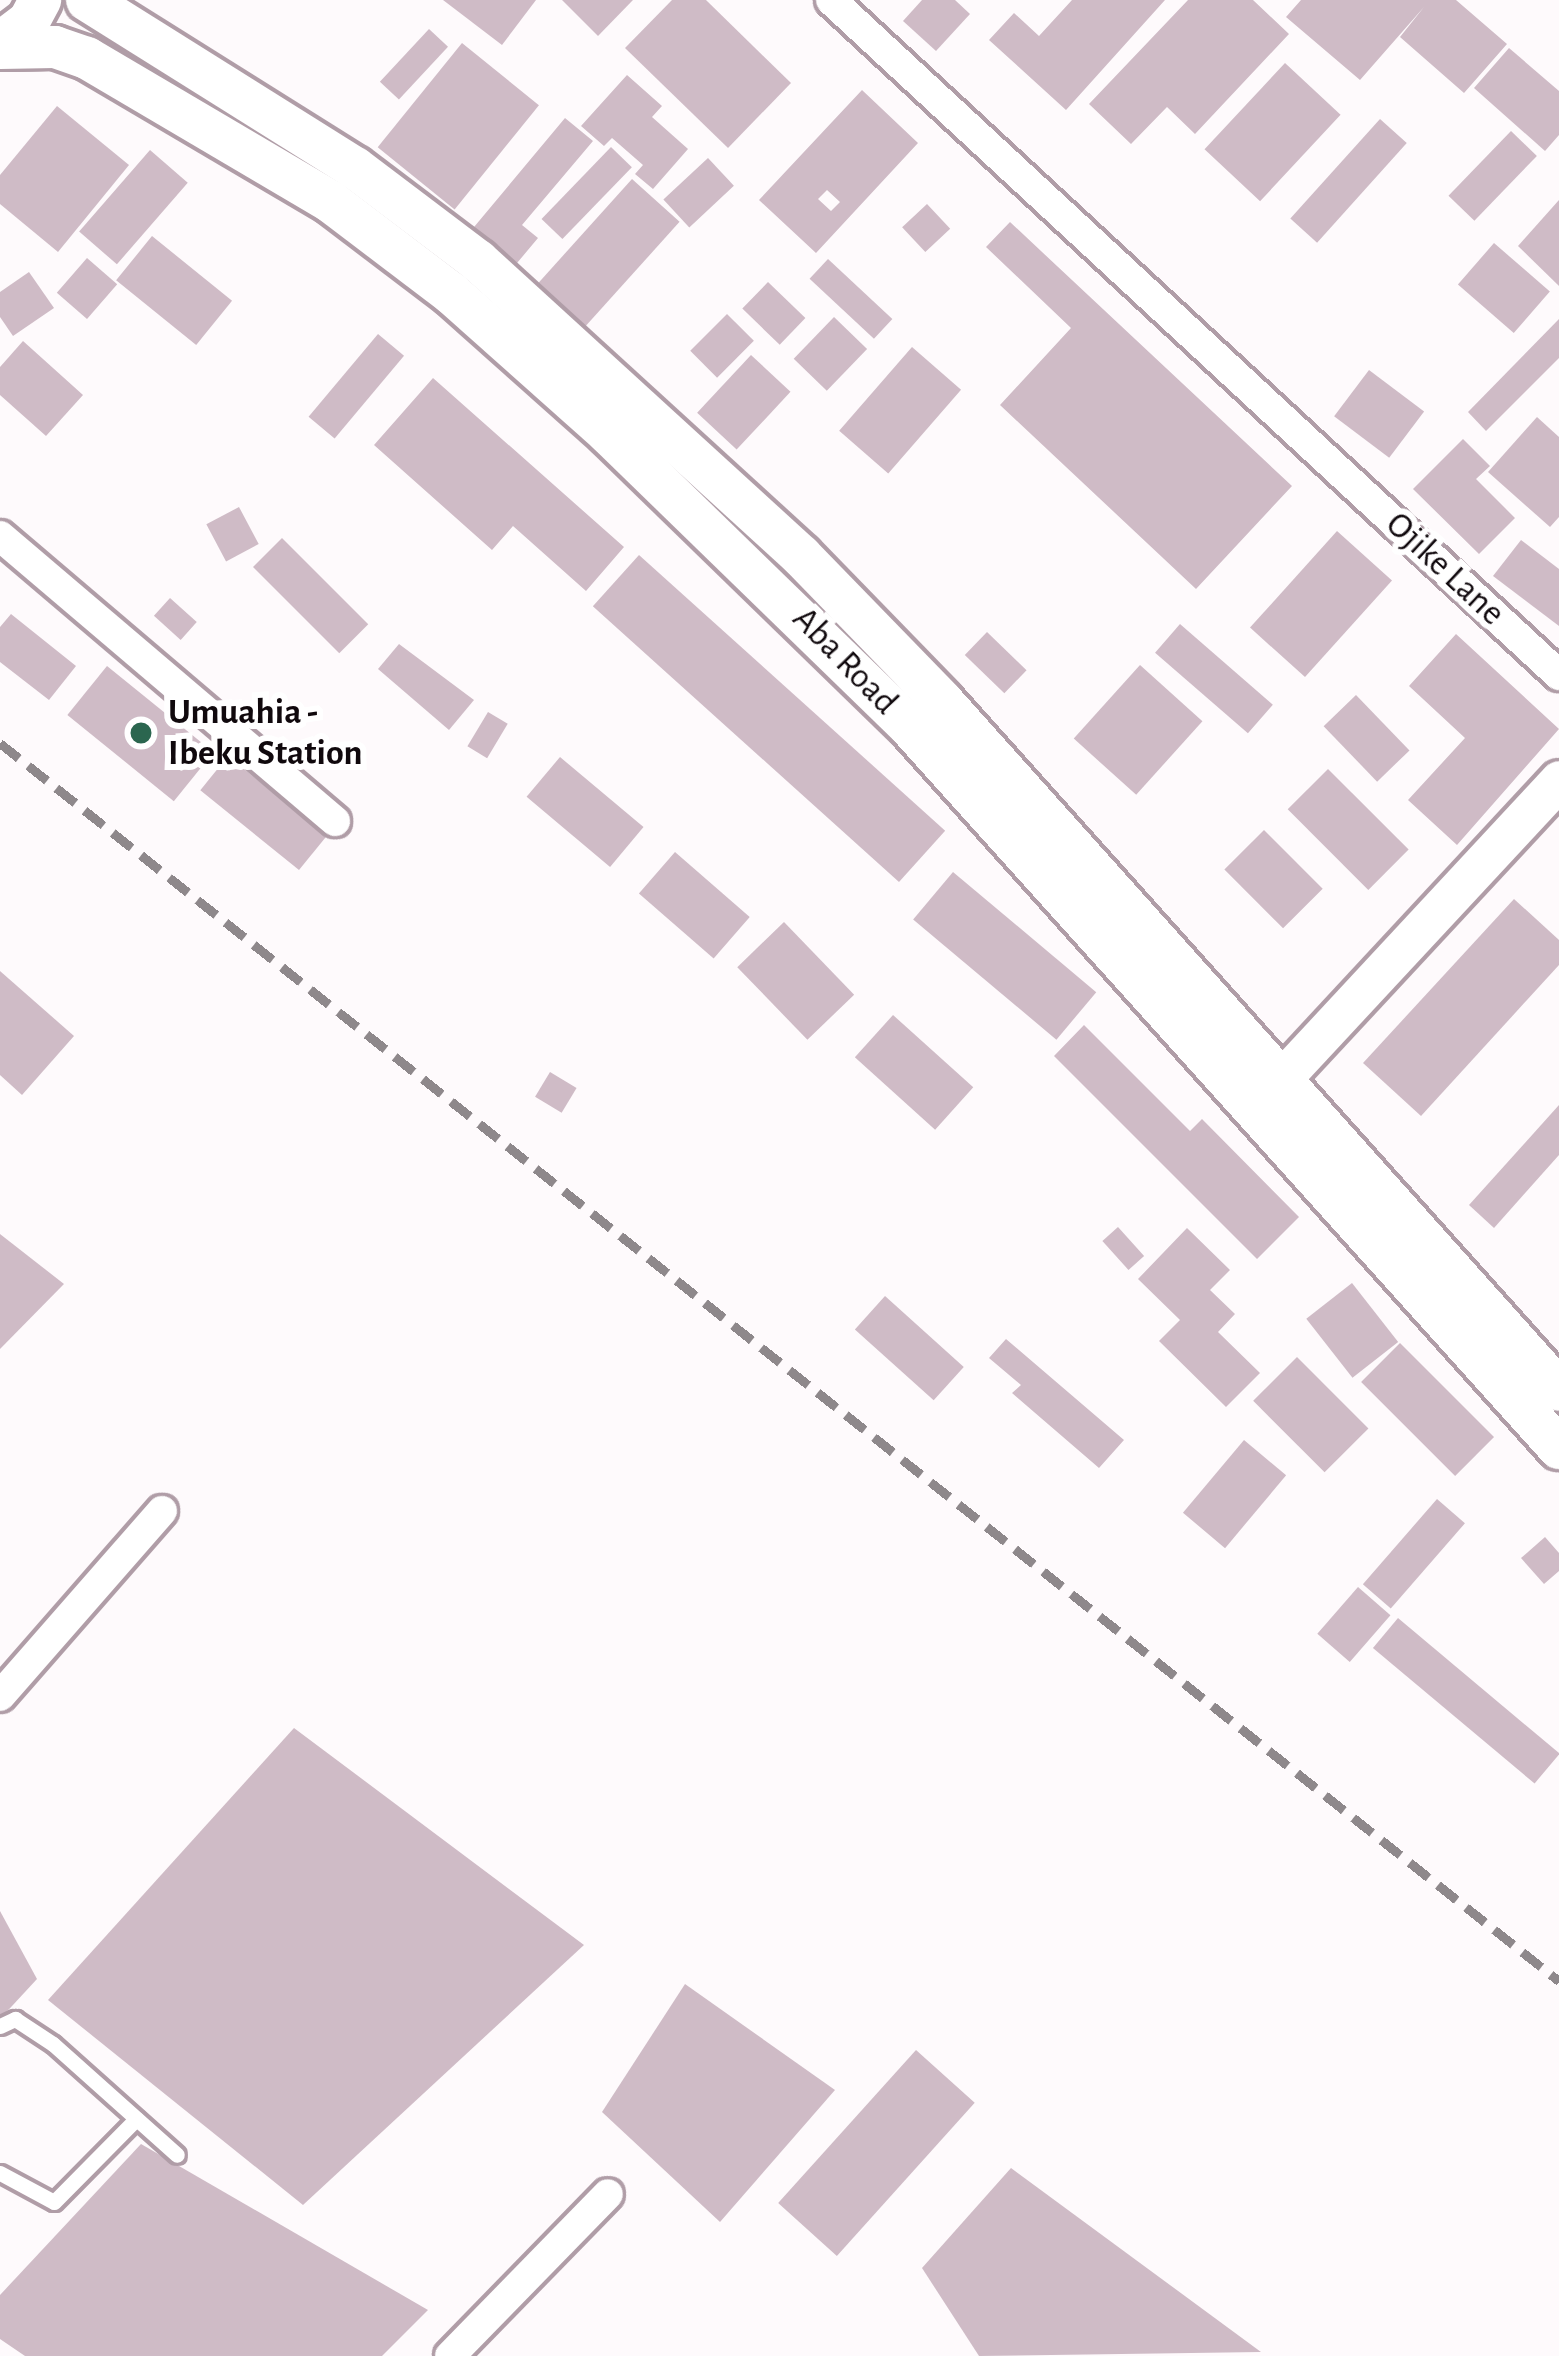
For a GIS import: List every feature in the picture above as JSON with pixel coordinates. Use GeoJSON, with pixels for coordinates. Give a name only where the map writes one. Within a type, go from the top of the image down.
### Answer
{"type":"FeatureCollection","features":[{"type":"Feature","properties":{"kind":"main road"},"geometry":{"type":"LineString","coordinates":[[0,45],[29,21],[40,0]]}},
{"type":"Feature","properties":{"kind":"main road","name":"Aba Road"},"geometry":{"type":"LineString","coordinates":[[87,0],[355,168],[478,261],[802,556],[941,700],[1559,1390]]}},
{"type":"Feature","properties":{"kind":"main road","name":"Aba Road"},"geometry":{"type":"LineString","coordinates":[[0,45],[55,47],[162,99],[331,202],[451,293],[849,665],[1248,1112],[1559,1448]]}},
{"type":"Feature","properties":{"kind":"street","name":"Ojike Lane"},"geometry":{"type":"LineString","coordinates":[[830,0],[1559,675]]}},
{"type":"Feature","properties":{"kind":"street"},"geometry":{"type":"LineString","coordinates":[[0,536],[334,821]]}},
{"type":"Feature","properties":{"kind":"street"},"geometry":{"type":"LineString","coordinates":[[1248,1112],[1281,1084],[1559,780]]}},
{"type":"Feature","properties":{"kind":"street"},"geometry":{"type":"LineString","coordinates":[[0,1696],[162,1511]]}},
{"type":"Feature","properties":{"kind":"street"},"geometry":{"type":"LineString","coordinates":[[450,2356],[608,2194]]}},
{"type":"Feature","properties":{"kind":"lane"},"geometry":{"type":"LineString","coordinates":[[0,2026],[15,2019],[53,2044],[177,2155]]}},
{"type":"Feature","properties":{"kind":"lane"},"geometry":{"type":"LineString","coordinates":[[0,2173],[54,2202],[136,2120]]}},
{"type":"Feature","properties":{"kind":"building"},"geometry":{"type":"Polygon","coordinates":[[[443,0],[536,0],[502,45],[443,0]]]}},
{"type":"Feature","properties":{"kind":"building"},"geometry":{"type":"Polygon","coordinates":[[[562,0],[633,0],[598,36],[562,0]]]}},
{"type":"Feature","properties":{"kind":"building"},"geometry":{"type":"Polygon","coordinates":[[[672,0],[706,0],[791,83],[728,148],[625,48],[672,0]]]}},
{"type":"Feature","properties":{"kind":"building"},"geometry":{"type":"Polygon","coordinates":[[[922,0],[955,0],[970,14],[936,51],[903,21],[922,0]]]}},
{"type":"Feature","properties":{"kind":"building"},"geometry":{"type":"Polygon","coordinates":[[[1072,0],[1165,0],[1066,110],[989,40],[1014,13],[1039,36],[1072,0]]]}},
{"type":"Feature","properties":{"kind":"building"},"geometry":{"type":"Polygon","coordinates":[[[1188,0],[1253,0],[1289,34],[1195,134],[1167,107],[1131,144],[1089,104],[1188,0]]]}},
{"type":"Feature","properties":{"kind":"building"},"geometry":{"type":"Polygon","coordinates":[[[1301,0],[1456,0],[1507,44],[1464,93],[1400,37],[1424,7],[1360,80],[1286,17],[1301,0]]]}},
{"type":"Feature","properties":{"kind":"building"},"geometry":{"type":"Polygon","coordinates":[[[429,29],[448,47],[399,99],[380,82],[429,29]]]}},
{"type":"Feature","properties":{"kind":"building"},"geometry":{"type":"Polygon","coordinates":[[[462,43],[539,105],[455,209],[378,147],[462,43]]]}},
{"type":"Feature","properties":{"kind":"building"},"geometry":{"type":"Polygon","coordinates":[[[1509,48],[1559,91],[1559,135],[1545,151],[1474,88],[1509,48]]]}},
{"type":"Feature","properties":{"kind":"building"},"geometry":{"type":"Polygon","coordinates":[[[1285,63],[1341,115],[1260,201],[1205,149],[1285,63]]]}},
{"type":"Feature","properties":{"kind":"building"},"geometry":{"type":"Polygon","coordinates":[[[627,75],[662,106],[652,117],[688,149],[653,189],[635,174],[643,165],[612,138],[604,146],[581,126],[627,75]]]}},
{"type":"Feature","properties":{"kind":"building"},"geometry":{"type":"Polygon","coordinates":[[[862,90],[918,143],[816,253],[759,200],[862,90]],[[827,190],[818,199],[831,211],[840,202],[827,190]]]}},
{"type":"Feature","properties":{"kind":"building"},"geometry":{"type":"Polygon","coordinates":[[[57,106],[129,165],[58,252],[0,204],[0,175],[57,106]]]}},
{"type":"Feature","properties":{"kind":"building"},"geometry":{"type":"Polygon","coordinates":[[[565,118],[593,141],[522,225],[538,238],[507,275],[464,239],[565,118]]]}},
{"type":"Feature","properties":{"kind":"building"},"geometry":{"type":"Polygon","coordinates":[[[1380,119],[1407,143],[1317,243],[1290,219],[1380,119]]]}},
{"type":"Feature","properties":{"kind":"building"},"geometry":{"type":"Polygon","coordinates":[[[1511,131],[1537,156],[1474,221],[1448,196],[1511,131]]]}},
{"type":"Feature","properties":{"kind":"building"},"geometry":{"type":"Polygon","coordinates":[[[611,147],[632,167],[562,239],[542,219],[611,147]]]}},
{"type":"Feature","properties":{"kind":"building"},"geometry":{"type":"Polygon","coordinates":[[[150,150],[188,183],[117,264],[79,232],[150,150]]]}},
{"type":"Feature","properties":{"kind":"building"},"geometry":{"type":"Polygon","coordinates":[[[708,158],[734,186],[689,227],[663,200],[708,158]]]}},
{"type":"Feature","properties":{"kind":"building"},"geometry":{"type":"Polygon","coordinates":[[[632,179],[680,222],[581,331],[534,288],[632,179]]]}},
{"type":"Feature","properties":{"kind":"building"},"geometry":{"type":"Polygon","coordinates":[[[1559,200],[1559,286],[1518,246],[1559,200]]]}},
{"type":"Feature","properties":{"kind":"building"},"geometry":{"type":"Polygon","coordinates":[[[927,204],[950,229],[925,252],[902,227],[927,204]]]}},
{"type":"Feature","properties":{"kind":"building"},"geometry":{"type":"Polygon","coordinates":[[[1010,222],[1292,486],[1196,589],[1000,405],[1071,328],[986,247],[1010,222]]]}},
{"type":"Feature","properties":{"kind":"building"},"geometry":{"type":"Polygon","coordinates":[[[152,236],[232,301],[196,345],[116,280],[152,236]]]}},
{"type":"Feature","properties":{"kind":"building"},"geometry":{"type":"Polygon","coordinates":[[[1494,243],[1550,292],[1514,333],[1458,285],[1494,243]]]}},
{"type":"Feature","properties":{"kind":"building"},"geometry":{"type":"Polygon","coordinates":[[[87,258],[117,284],[87,319],[57,293],[87,258]]]}},
{"type":"Feature","properties":{"kind":"building"},"geometry":{"type":"Polygon","coordinates":[[[828,259],[892,319],[874,339],[810,279],[828,259]]]}},
{"type":"Feature","properties":{"kind":"building"},"geometry":{"type":"Polygon","coordinates":[[[29,272],[54,308],[13,336],[0,317],[0,292],[29,272]]]}},
{"type":"Feature","properties":{"kind":"building"},"geometry":{"type":"Polygon","coordinates":[[[768,282],[805,318],[780,345],[742,309],[768,282]]]}},
{"type":"Feature","properties":{"kind":"building"},"geometry":{"type":"Polygon","coordinates":[[[727,314],[754,341],[717,378],[690,351],[727,314]]]}},
{"type":"Feature","properties":{"kind":"building"},"geometry":{"type":"Polygon","coordinates":[[[834,317],[867,349],[827,391],[794,359],[834,317]]]}},
{"type":"Feature","properties":{"kind":"building"},"geometry":{"type":"Polygon","coordinates":[[[1559,319],[1559,358],[1486,431],[1468,412],[1559,319]]]}},
{"type":"Feature","properties":{"kind":"building"},"geometry":{"type":"Polygon","coordinates":[[[378,334],[404,356],[335,439],[309,417],[378,334]]]}},
{"type":"Feature","properties":{"kind":"building"},"geometry":{"type":"Polygon","coordinates":[[[23,341],[83,395],[46,436],[0,395],[0,367],[23,341]]]}},
{"type":"Feature","properties":{"kind":"building"},"geometry":{"type":"Polygon","coordinates":[[[912,347],[961,390],[888,473],[839,431],[912,347]]]}},
{"type":"Feature","properties":{"kind":"building"},"geometry":{"type":"Polygon","coordinates":[[[751,355],[790,392],[737,450],[697,413],[751,355]]]}},
{"type":"Feature","properties":{"kind":"building"},"geometry":{"type":"Polygon","coordinates":[[[1369,370],[1424,412],[1389,458],[1334,416],[1369,370]]]}},
{"type":"Feature","properties":{"kind":"building"},"geometry":{"type":"Polygon","coordinates":[[[433,378],[624,547],[586,591],[513,526],[492,550],[374,445],[433,378]]]}},
{"type":"Feature","properties":{"kind":"building"},"geometry":{"type":"Polygon","coordinates":[[[1537,417],[1559,437],[1559,517],[1550,527],[1488,472],[1537,417]]]}},
{"type":"Feature","properties":{"kind":"building"},"geometry":{"type":"Polygon","coordinates":[[[1463,439],[1490,466],[1476,479],[1515,518],[1479,554],[1413,489],[1463,439]]]}},
{"type":"Feature","properties":{"kind":"building"},"geometry":{"type":"Polygon","coordinates":[[[239,507],[259,544],[226,561],[206,524],[239,507]]]}},
{"type":"Feature","properties":{"kind":"building"},"geometry":{"type":"Polygon","coordinates":[[[1337,531],[1392,581],[1305,677],[1250,628],[1337,531]]]}},
{"type":"Feature","properties":{"kind":"building"},"geometry":{"type":"Polygon","coordinates":[[[282,538],[368,624],[339,653],[253,567],[282,538]]]}},
{"type":"Feature","properties":{"kind":"building"},"geometry":{"type":"Polygon","coordinates":[[[1521,540],[1559,569],[1559,626],[1493,576],[1521,540]]]}},
{"type":"Feature","properties":{"kind":"building"},"geometry":{"type":"Polygon","coordinates":[[[639,555],[945,831],[899,882],[593,606],[639,555]]]}},
{"type":"Feature","properties":{"kind":"building"},"geometry":{"type":"Polygon","coordinates":[[[170,598],[197,622],[181,640],[154,616],[170,598]]]}},
{"type":"Feature","properties":{"kind":"building"},"geometry":{"type":"Polygon","coordinates":[[[11,614],[76,666],[49,700],[0,662],[0,627],[11,614]]]}},
{"type":"Feature","properties":{"kind":"building"},"geometry":{"type":"Polygon","coordinates":[[[1180,624],[1273,705],[1248,733],[1155,653],[1180,624]]]}},
{"type":"Feature","properties":{"kind":"building"},"geometry":{"type":"Polygon","coordinates":[[[987,632],[1027,670],[1004,693],[965,655],[987,632]]]}},
{"type":"Feature","properties":{"kind":"building"},"geometry":{"type":"Polygon","coordinates":[[[1456,634],[1559,729],[1457,845],[1408,800],[1465,738],[1409,686],[1456,634]]]}},
{"type":"Feature","properties":{"kind":"building"},"geometry":{"type":"Polygon","coordinates":[[[399,644],[474,700],[449,730],[378,669],[399,644]]]}},
{"type":"Feature","properties":{"kind":"building"},"geometry":{"type":"Polygon","coordinates":[[[1140,665],[1202,721],[1136,795],[1074,739],[1140,665]]]}},
{"type":"Feature","properties":{"kind":"building","name":"Umuahia - Ibeku Station"},"geometry":{"type":"Polygon","coordinates":[[[107,666],[213,752],[174,801],[67,715],[107,666]]]}},
{"type":"Feature","properties":{"kind":"building"},"geometry":{"type":"Polygon","coordinates":[[[1356,695],[1409,750],[1377,782],[1324,726],[1356,695]]]}},
{"type":"Feature","properties":{"kind":"building"},"geometry":{"type":"Polygon","coordinates":[[[488,712],[508,724],[487,758],[467,746],[488,712]]]}},
{"type":"Feature","properties":{"kind":"building"},"geometry":{"type":"Polygon","coordinates":[[[228,756],[327,836],[299,870],[200,790],[228,756]]]}},
{"type":"Feature","properties":{"kind":"building"},"geometry":{"type":"Polygon","coordinates":[[[560,757],[643,827],[610,867],[527,797],[560,757]]]}},
{"type":"Feature","properties":{"kind":"building"},"geometry":{"type":"Polygon","coordinates":[[[1328,769],[1409,850],[1368,890],[1288,809],[1328,769]]]}},
{"type":"Feature","properties":{"kind":"building"},"geometry":{"type":"Polygon","coordinates":[[[1264,830],[1323,889],[1283,928],[1224,870],[1264,830]]]}},
{"type":"Feature","properties":{"kind":"building"},"geometry":{"type":"Polygon","coordinates":[[[675,852],[750,917],[714,958],[639,894],[675,852]]]}},
{"type":"Feature","properties":{"kind":"building"},"geometry":{"type":"Polygon","coordinates":[[[953,872],[1096,992],[1056,1040],[913,919],[953,872]]]}},
{"type":"Feature","properties":{"kind":"building"},"geometry":{"type":"Polygon","coordinates":[[[1514,899],[1559,940],[1559,965],[1421,1116],[1363,1063],[1514,899]]]}},
{"type":"Feature","properties":{"kind":"building"},"geometry":{"type":"Polygon","coordinates":[[[784,922],[854,995],[807,1040],[737,967],[784,922]]]}},
{"type":"Feature","properties":{"kind":"building"},"geometry":{"type":"Polygon","coordinates":[[[0,971],[74,1036],[22,1095],[0,1075],[0,971]]]}},
{"type":"Feature","properties":{"kind":"building"},"geometry":{"type":"Polygon","coordinates":[[[893,1015],[973,1087],[935,1130],[855,1057],[893,1015]]]}},
{"type":"Feature","properties":{"kind":"building"},"geometry":{"type":"Polygon","coordinates":[[[1084,1025],[1190,1131],[1202,1119],[1299,1217],[1257,1259],[1054,1056],[1084,1025]]]}},
{"type":"Feature","properties":{"kind":"building"},"geometry":{"type":"Polygon","coordinates":[[[550,1072],[577,1088],[562,1113],[535,1097],[550,1072]]]}},
{"type":"Feature","properties":{"kind":"building"},"geometry":{"type":"Polygon","coordinates":[[[1559,1105],[1559,1155],[1494,1228],[1469,1205],[1559,1105]]]}},
{"type":"Feature","properties":{"kind":"building"},"geometry":{"type":"Polygon","coordinates":[[[1118,1227],[1144,1256],[1128,1270],[1102,1241],[1118,1227]]]}},
{"type":"Feature","properties":{"kind":"building"},"geometry":{"type":"Polygon","coordinates":[[[1187,1228],[1230,1270],[1210,1290],[1235,1314],[1218,1332],[1260,1373],[1226,1407],[1159,1341],[1180,1320],[1138,1279],[1187,1228]]]}},
{"type":"Feature","properties":{"kind":"building"},"geometry":{"type":"Polygon","coordinates":[[[0,1234],[64,1284],[0,1349],[0,1234]]]}},
{"type":"Feature","properties":{"kind":"building"},"geometry":{"type":"Polygon","coordinates":[[[1352,1283],[1398,1342],[1352,1378],[1306,1319],[1352,1283]]]}},
{"type":"Feature","properties":{"kind":"building"},"geometry":{"type":"Polygon","coordinates":[[[885,1296],[964,1367],[934,1400],[855,1329],[885,1296]]]}},
{"type":"Feature","properties":{"kind":"building"},"geometry":{"type":"Polygon","coordinates":[[[1006,1339],[1124,1440],[1099,1468],[1012,1393],[1021,1385],[989,1358],[1006,1339]]]}},
{"type":"Feature","properties":{"kind":"building"},"geometry":{"type":"Polygon","coordinates":[[[1400,1343],[1494,1437],[1455,1476],[1361,1382],[1400,1343]]]}},
{"type":"Feature","properties":{"kind":"building"},"geometry":{"type":"Polygon","coordinates":[[[1297,1357],[1368,1428],[1325,1472],[1253,1401],[1297,1357]]]}},
{"type":"Feature","properties":{"kind":"building"},"geometry":{"type":"Polygon","coordinates":[[[1244,1440],[1286,1475],[1225,1548],[1183,1513],[1244,1440]]]}},
{"type":"Feature","properties":{"kind":"building"},"geometry":{"type":"Polygon","coordinates":[[[1437,1499],[1465,1523],[1391,1609],[1363,1584],[1437,1499]]]}},
{"type":"Feature","properties":{"kind":"building"},"geometry":{"type":"Polygon","coordinates":[[[1545,1537],[1559,1553],[1559,1571],[1544,1584],[1521,1558],[1545,1537]]]}},
{"type":"Feature","properties":{"kind":"building"},"geometry":{"type":"Polygon","coordinates":[[[1358,1587],[1390,1615],[1350,1662],[1317,1634],[1358,1587]]]}},
{"type":"Feature","properties":{"kind":"building"},"geometry":{"type":"Polygon","coordinates":[[[1398,1618],[1559,1753],[1535,1784],[1373,1648],[1398,1618]]]}},
{"type":"Feature","properties":{"kind":"building"},"geometry":{"type":"Polygon","coordinates":[[[294,1728],[584,1945],[303,2205],[48,2000],[294,1728]]]}},
{"type":"Feature","properties":{"kind":"building"},"geometry":{"type":"Polygon","coordinates":[[[0,1911],[37,1979],[0,2019],[0,1911]]]}},
{"type":"Feature","properties":{"kind":"building"},"geometry":{"type":"Polygon","coordinates":[[[685,1984],[835,2090],[720,2222],[602,2112],[685,1984]]]}},
{"type":"Feature","properties":{"kind":"building"},"geometry":{"type":"Polygon","coordinates":[[[916,2050],[975,2103],[837,2256],[778,2203],[916,2050]]]}},
{"type":"Feature","properties":{"kind":"building"},"geometry":{"type":"Polygon","coordinates":[[[141,2144],[428,2310],[382,2356],[25,2356],[0,2339],[0,2295],[141,2144]]]}},
{"type":"Feature","properties":{"kind":"building"},"geometry":{"type":"Polygon","coordinates":[[[1011,2168],[1261,2352],[979,2356],[922,2268],[1011,2168]]]}},
{"type":"Feature","properties":{"kind":"railway"},"geometry":{"type":"LineString","coordinates":[[0,743],[1559,1981]]}},
{"type":"Feature","properties":{"kind":"place","name":"Umuahia - Ibeku Station"},"geometry":{"type":"Point","coordinates":[141,733]}}]}
